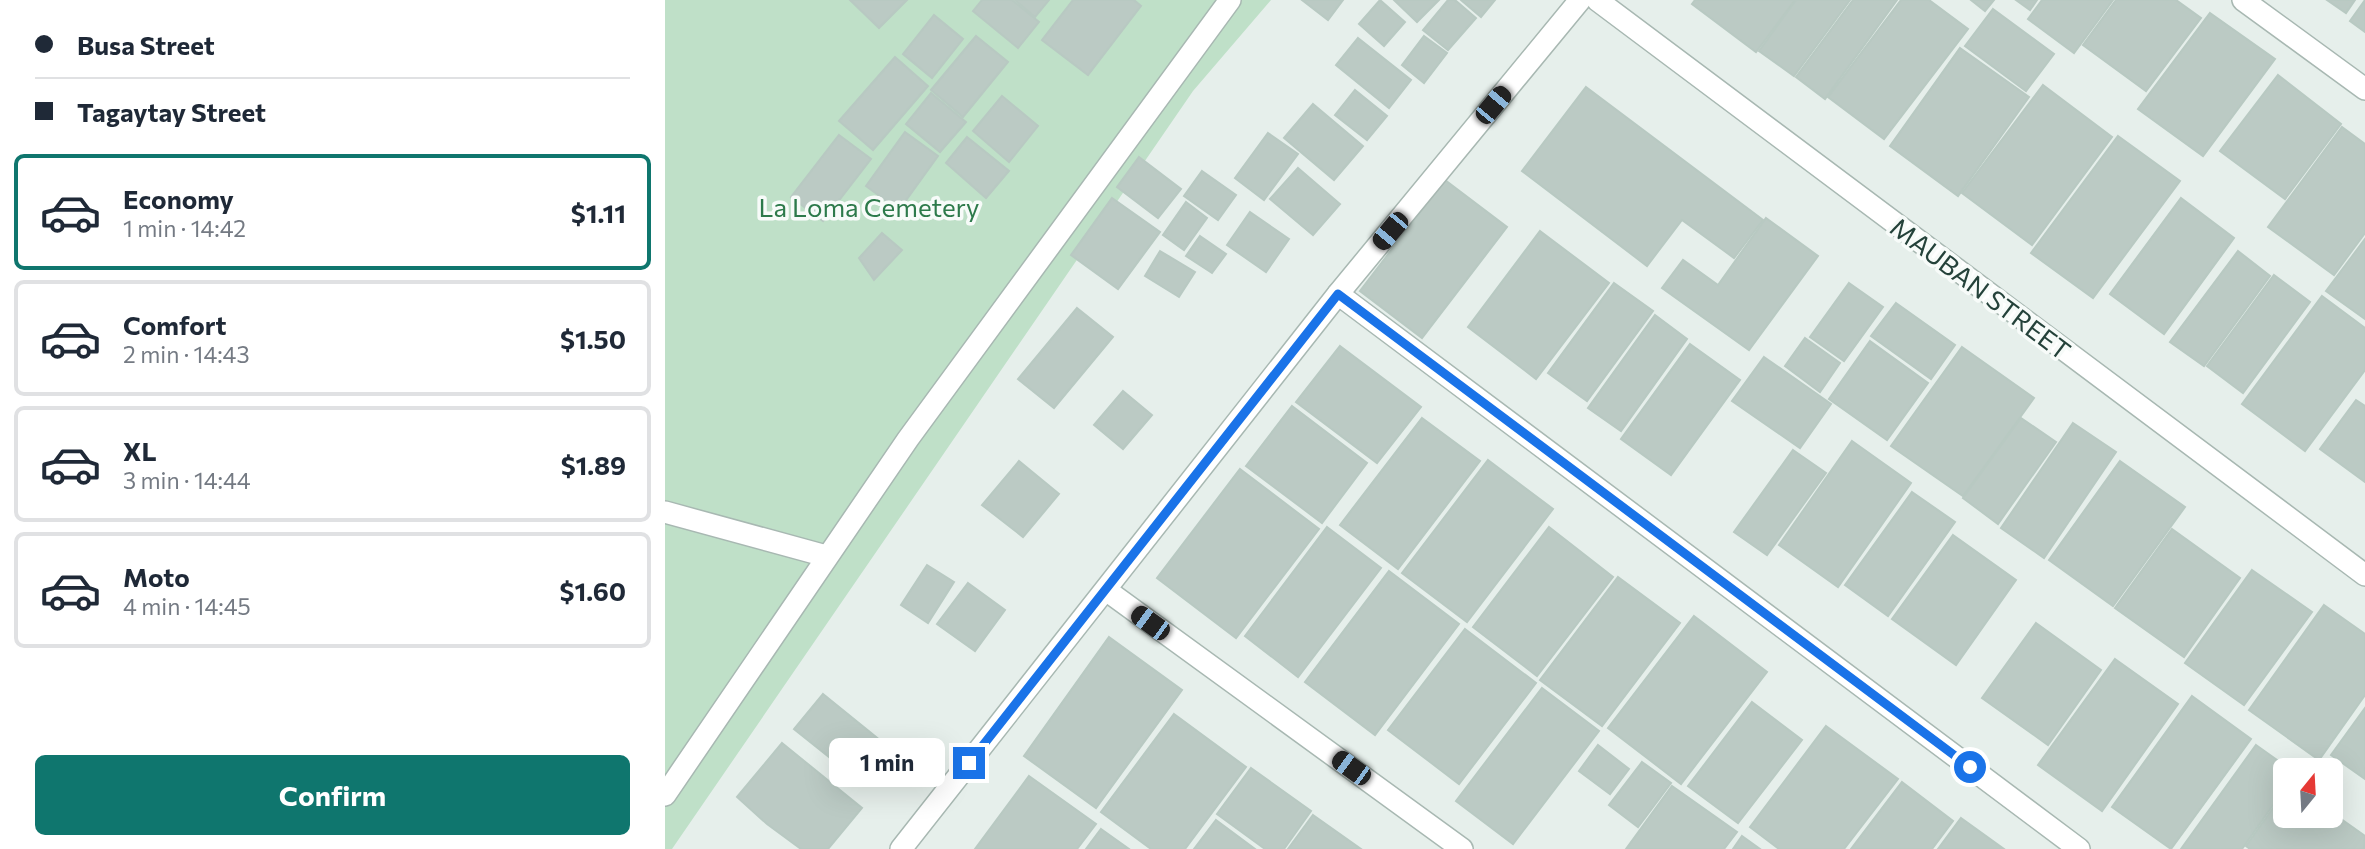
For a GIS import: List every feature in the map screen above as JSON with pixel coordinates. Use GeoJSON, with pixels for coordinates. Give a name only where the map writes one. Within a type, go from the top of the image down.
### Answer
{"type":"FeatureCollection","features":[{"type":"Feature","properties":{"kind":"street"},"geometry":{"type":"LineString","coordinates":[[665,795],[826,556],[1051,241],[1230,0]]}},
{"type":"Feature","properties":{"kind":"street"},"geometry":{"type":"LineString","coordinates":[[901,849],[1338,294],[1580,0]]}},
{"type":"Feature","properties":{"kind":"street","name":"MAUBAN STREET"},"geometry":{"type":"LineString","coordinates":[[1597,0],[2365,575]]}},
{"type":"Feature","properties":{"kind":"street"},"geometry":{"type":"LineString","coordinates":[[2243,0],[2365,89]]}},
{"type":"Feature","properties":{"kind":"street"},"geometry":{"type":"LineString","coordinates":[[1338,294],[2079,849]]}},
{"type":"Feature","properties":{"kind":"street"},"geometry":{"type":"LineString","coordinates":[[665,512],[826,556]]}},
{"type":"Feature","properties":{"kind":"street"},"geometry":{"type":"LineString","coordinates":[[1106,590],[1462,849]]}},
{"type":"Feature","properties":{"kind":"green space","name":"La Loma Cemetery"},"geometry":{"type":"Polygon","coordinates":[[[665,0],[1271,0],[1193,91],[672,849],[665,849],[665,0]]]}},
{"type":"Feature","properties":{"kind":"building"},"geometry":{"type":"Polygon","coordinates":[[[850,0],[907,0],[879,28],[850,0]]]}},
{"type":"Feature","properties":{"kind":"building"},"geometry":{"type":"Polygon","coordinates":[[[982,0],[1012,0],[1039,22],[1018,48],[973,11],[982,0]]]}},
{"type":"Feature","properties":{"kind":"building"},"geometry":{"type":"Polygon","coordinates":[[[1015,0],[1049,0],[1035,17],[1015,0]]]}},
{"type":"Feature","properties":{"kind":"building"},"geometry":{"type":"Polygon","coordinates":[[[1073,0],[1134,0],[1141,6],[1088,75],[1042,40],[1073,0]]]}},
{"type":"Feature","properties":{"kind":"building"},"geometry":{"type":"Polygon","coordinates":[[[1302,0],[1343,0],[1328,20],[1302,0]]]}},
{"type":"Feature","properties":{"kind":"building"},"geometry":{"type":"Polygon","coordinates":[[[1380,0],[1405,22],[1384,46],[1359,24],[1380,0]]]}},
{"type":"Feature","properties":{"kind":"building"},"geometry":{"type":"Polygon","coordinates":[[[1394,0],[1439,0],[1417,22],[1394,0]]]}},
{"type":"Feature","properties":{"kind":"building"},"geometry":{"type":"Polygon","coordinates":[[[1448,0],[1455,0],[1476,18],[1448,50],[1423,30],[1448,0]]]}},
{"type":"Feature","properties":{"kind":"building"},"geometry":{"type":"Polygon","coordinates":[[[1461,0],[1495,0],[1481,17],[1461,0]]]}},
{"type":"Feature","properties":{"kind":"building"},"geometry":{"type":"Polygon","coordinates":[[[1695,0],[1795,0],[1756,52],[1692,4],[1695,0]]]}},
{"type":"Feature","properties":{"kind":"building"},"geometry":{"type":"Polygon","coordinates":[[[1796,0],[1850,0],[1794,76],[1759,51],[1796,0]]]}},
{"type":"Feature","properties":{"kind":"building"},"geometry":{"type":"Polygon","coordinates":[[[1853,0],[1897,0],[1825,99],[1796,77],[1853,0]]]}},
{"type":"Feature","properties":{"kind":"building"},"geometry":{"type":"Polygon","coordinates":[[[1901,0],[1929,0],[1968,29],[1884,139],[1828,97],[1901,0]]]}},
{"type":"Feature","properties":{"kind":"building"},"geometry":{"type":"Polygon","coordinates":[[[1971,0],[1994,0],[1985,11],[1971,0]]]}},
{"type":"Feature","properties":{"kind":"building"},"geometry":{"type":"Polygon","coordinates":[[[2016,0],[2037,0],[2030,10],[2016,0]]]}},
{"type":"Feature","properties":{"kind":"building"},"geometry":{"type":"Polygon","coordinates":[[[2042,0],[2113,0],[2074,53],[2028,19],[2042,0]]]}},
{"type":"Feature","properties":{"kind":"building"},"geometry":{"type":"Polygon","coordinates":[[[2116,0],[2176,0],[2201,18],[2146,91],[2083,45],[2116,0]]]}},
{"type":"Feature","properties":{"kind":"building"},"geometry":{"type":"Polygon","coordinates":[[[2327,0],[2355,0],[2346,13],[2327,0]]]}},
{"type":"Feature","properties":{"kind":"building"},"geometry":{"type":"Polygon","coordinates":[[[2365,0],[2365,32],[2350,21],[2365,0]]]}},
{"type":"Feature","properties":{"kind":"building"},"geometry":{"type":"Polygon","coordinates":[[[1993,9],[2054,54],[2026,91],[1965,46],[1993,9]]]}},
{"type":"Feature","properties":{"kind":"building"},"geometry":{"type":"Polygon","coordinates":[[[2210,13],[2275,59],[2203,156],[2138,109],[2210,13]]]}},
{"type":"Feature","properties":{"kind":"building"},"geometry":{"type":"Polygon","coordinates":[[[934,15],[963,39],[932,78],[903,54],[934,15]]]}},
{"type":"Feature","properties":{"kind":"building"},"geometry":{"type":"Polygon","coordinates":[[[976,36],[1008,62],[963,117],[931,90],[976,36]]]}},
{"type":"Feature","properties":{"kind":"building"},"geometry":{"type":"Polygon","coordinates":[[[1424,36],[1447,53],[1424,83],[1402,65],[1424,36]]]}},
{"type":"Feature","properties":{"kind":"building"},"geometry":{"type":"Polygon","coordinates":[[[1358,38],[1411,80],[1389,108],[1336,65],[1358,38]]]}},
{"type":"Feature","properties":{"kind":"building"},"geometry":{"type":"Polygon","coordinates":[[[1960,48],[2029,97],[1958,196],[1890,146],[1960,48]]]}},
{"type":"Feature","properties":{"kind":"building"},"geometry":{"type":"Polygon","coordinates":[[[895,57],[928,86],[873,150],[839,121],[895,57]]]}},
{"type":"Feature","properties":{"kind":"building"},"geometry":{"type":"Polygon","coordinates":[[[2278,75],[2341,124],[2285,199],[2220,151],[2278,75]]]}},
{"type":"Feature","properties":{"kind":"building"},"geometry":{"type":"Polygon","coordinates":[[[2043,85],[2112,137],[2032,245],[1962,193],[2043,85]]]}},
{"type":"Feature","properties":{"kind":"building"},"geometry":{"type":"Polygon","coordinates":[[[1586,87],[1763,220],[1734,258],[1682,220],[1647,266],[1522,171],[1586,87]]]}},
{"type":"Feature","properties":{"kind":"building"},"geometry":{"type":"Polygon","coordinates":[[[1355,90],[1387,116],[1367,140],[1335,115],[1355,90]]]}},
{"type":"Feature","properties":{"kind":"building"},"geometry":{"type":"Polygon","coordinates":[[[931,93],[966,122],[940,152],[906,124],[931,93]]]}},
{"type":"Feature","properties":{"kind":"building"},"geometry":{"type":"Polygon","coordinates":[[[1002,96],[1038,126],[1009,162],[973,131],[1002,96]]]}},
{"type":"Feature","properties":{"kind":"building"},"geometry":{"type":"Polygon","coordinates":[[[1313,104],[1363,146],[1334,180],[1284,138],[1313,104]]]}},
{"type":"Feature","properties":{"kind":"building"},"geometry":{"type":"Polygon","coordinates":[[[2342,127],[2365,144],[2365,233],[2334,275],[2268,227],[2342,127]]]}},
{"type":"Feature","properties":{"kind":"building"},"geometry":{"type":"Polygon","coordinates":[[[905,132],[938,156],[899,210],[866,186],[905,132]]]}},
{"type":"Feature","properties":{"kind":"building"},"geometry":{"type":"Polygon","coordinates":[[[1268,133],[1298,154],[1264,200],[1235,178],[1268,133]]]}},
{"type":"Feature","properties":{"kind":"building"},"geometry":{"type":"Polygon","coordinates":[[[839,135],[871,159],[823,221],[791,197],[839,135]]]}},
{"type":"Feature","properties":{"kind":"building"},"geometry":{"type":"Polygon","coordinates":[[[2118,136],[2180,181],[2093,298],[2031,253],[2118,136]]]}},
{"type":"Feature","properties":{"kind":"building"},"geometry":{"type":"Polygon","coordinates":[[[967,137],[1009,171],[986,198],[946,163],[967,137]]]}},
{"type":"Feature","properties":{"kind":"building"},"geometry":{"type":"Polygon","coordinates":[[[1139,157],[1181,189],[1158,218],[1117,187],[1139,157]]]}},
{"type":"Feature","properties":{"kind":"building"},"geometry":{"type":"Polygon","coordinates":[[[1298,168],[1340,204],[1313,235],[1270,199],[1298,168]]]}},
{"type":"Feature","properties":{"kind":"building"},"geometry":{"type":"Polygon","coordinates":[[[1202,171],[1236,195],[1218,220],[1184,196],[1202,171]]]}},
{"type":"Feature","properties":{"kind":"building"},"geometry":{"type":"Polygon","coordinates":[[[1445,180],[1507,227],[1422,338],[1360,291],[1445,180]]]}},
{"type":"Feature","properties":{"kind":"building"},"geometry":{"type":"Polygon","coordinates":[[[1112,198],[1160,232],[1118,289],[1071,255],[1112,198]]]}},
{"type":"Feature","properties":{"kind":"building"},"geometry":{"type":"Polygon","coordinates":[[[2181,198],[2234,238],[2164,334],[2110,294],[2181,198]]]}},
{"type":"Feature","properties":{"kind":"building"},"geometry":{"type":"Polygon","coordinates":[[[1186,202],[1207,218],[1184,250],[1163,235],[1186,202]]]}},
{"type":"Feature","properties":{"kind":"building"},"geometry":{"type":"Polygon","coordinates":[[[1250,212],[1289,239],[1266,272],[1227,245],[1250,212]]]}},
{"type":"Feature","properties":{"kind":"building"},"geometry":{"type":"Polygon","coordinates":[[[1766,218],[1818,256],[1749,350],[1662,288],[1683,260],[1718,285],[1766,218]]]}},
{"type":"Feature","properties":{"kind":"building"},"geometry":{"type":"Polygon","coordinates":[[[1540,231],[1609,283],[1536,379],[1468,327],[1540,231]]]}},
{"type":"Feature","properties":{"kind":"building"},"geometry":{"type":"Polygon","coordinates":[[[882,233],[902,250],[874,280],[859,258],[882,233]]]}},
{"type":"Feature","properties":{"kind":"building"},"geometry":{"type":"Polygon","coordinates":[[[1200,236],[1226,254],[1212,273],[1186,256],[1200,236]]]}},
{"type":"Feature","properties":{"kind":"building"},"geometry":{"type":"Polygon","coordinates":[[[2365,239],[2365,319],[2326,291],[2365,239]]]}},
{"type":"Feature","properties":{"kind":"building"},"geometry":{"type":"Polygon","coordinates":[[[1160,251],[1195,272],[1179,297],[1145,276],[1160,251]]]}},
{"type":"Feature","properties":{"kind":"building"},"geometry":{"type":"Polygon","coordinates":[[[2238,251],[2270,276],[2204,366],[2170,342],[2238,251]]]}},
{"type":"Feature","properties":{"kind":"building"},"geometry":{"type":"Polygon","coordinates":[[[2274,275],[2310,302],[2243,393],[2207,366],[2274,275]]]}},
{"type":"Feature","properties":{"kind":"building"},"geometry":{"type":"Polygon","coordinates":[[[1614,283],[1653,311],[1587,401],[1548,373],[1614,283]]]}},
{"type":"Feature","properties":{"kind":"building"},"geometry":{"type":"Polygon","coordinates":[[[1849,283],[1883,307],[1844,361],[1810,337],[1849,283]]]}},
{"type":"Feature","properties":{"kind":"building"},"geometry":{"type":"Polygon","coordinates":[[[2322,296],[2365,328],[2365,370],[2305,451],[2242,404],[2322,296]]]}},
{"type":"Feature","properties":{"kind":"building"},"geometry":{"type":"Polygon","coordinates":[[[1896,303],[1955,345],[1931,379],[1871,336],[1896,303]]]}},
{"type":"Feature","properties":{"kind":"building"},"geometry":{"type":"Polygon","coordinates":[[[1077,308],[1113,337],[1054,408],[1018,379],[1077,308]]]}},
{"type":"Feature","properties":{"kind":"building"},"geometry":{"type":"Polygon","coordinates":[[[1655,315],[1687,339],[1621,431],[1588,408],[1655,315]]]}},
{"type":"Feature","properties":{"kind":"building"},"geometry":{"type":"Polygon","coordinates":[[[1805,338],[1840,363],[1820,392],[1785,366],[1805,338]]]}},
{"type":"Feature","properties":{"kind":"building"},"geometry":{"type":"Polygon","coordinates":[[[1870,341],[1928,383],[1887,440],[1829,399],[1870,341]]]}},
{"type":"Feature","properties":{"kind":"building"},"geometry":{"type":"Polygon","coordinates":[[[1690,344],[1740,380],[1671,475],[1621,439],[1690,344]]]}},
{"type":"Feature","properties":{"kind":"building"},"geometry":{"type":"Polygon","coordinates":[[[1340,346],[1421,407],[1377,463],[1296,402],[1340,346]]]}},
{"type":"Feature","properties":{"kind":"building"},"geometry":{"type":"Polygon","coordinates":[[[1962,347],[2034,398],[1963,496],[1891,446],[1962,347]]]}},
{"type":"Feature","properties":{"kind":"building"},"geometry":{"type":"Polygon","coordinates":[[[1764,357],[1831,404],[1800,448],[1732,401],[1764,357]]]}},
{"type":"Feature","properties":{"kind":"building"},"geometry":{"type":"Polygon","coordinates":[[[1123,391],[1152,415],[1123,449],[1094,425],[1123,391]]]}},
{"type":"Feature","properties":{"kind":"building"},"geometry":{"type":"Polygon","coordinates":[[[2356,400],[2365,406],[2365,482],[2320,449],[2356,400]]]}},
{"type":"Feature","properties":{"kind":"building"},"geometry":{"type":"Polygon","coordinates":[[[1292,406],[1367,463],[1322,523],[1246,466],[1292,406]]]}},
{"type":"Feature","properties":{"kind":"building"},"geometry":{"type":"Polygon","coordinates":[[[1422,418],[1480,461],[1398,569],[1340,525],[1422,418]]]}},
{"type":"Feature","properties":{"kind":"building"},"geometry":{"type":"Polygon","coordinates":[[[2021,418],[2056,442],[1998,524],[1963,498],[2021,418]]]}},
{"type":"Feature","properties":{"kind":"building"},"geometry":{"type":"Polygon","coordinates":[[[2073,423],[2116,452],[2044,558],[2001,528],[2073,423]]]}},
{"type":"Feature","properties":{"kind":"building"},"geometry":{"type":"Polygon","coordinates":[[[1852,441],[1911,483],[1838,587],[1779,545],[1852,441]]]}},
{"type":"Feature","properties":{"kind":"building"},"geometry":{"type":"Polygon","coordinates":[[[1793,450],[1826,473],[1767,555],[1734,532],[1793,450]]]}},
{"type":"Feature","properties":{"kind":"building"},"geometry":{"type":"Polygon","coordinates":[[[1488,460],[1553,509],[1467,622],[1402,573],[1488,460]]]}},
{"type":"Feature","properties":{"kind":"building"},"geometry":{"type":"Polygon","coordinates":[[[1019,461],[1059,494],[1023,537],[982,505],[1019,461]]]}},
{"type":"Feature","properties":{"kind":"building"},"geometry":{"type":"Polygon","coordinates":[[[2120,461],[2185,507],[2113,606],[2049,560],[2120,461]]]}},
{"type":"Feature","properties":{"kind":"building"},"geometry":{"type":"Polygon","coordinates":[[[1240,469],[1319,529],[1236,638],[1157,578],[1240,469]]]}},
{"type":"Feature","properties":{"kind":"building"},"geometry":{"type":"Polygon","coordinates":[[[1912,492],[1955,522],[1888,616],[1845,585],[1912,492]]]}},
{"type":"Feature","properties":{"kind":"building"},"geometry":{"type":"Polygon","coordinates":[[[1327,527],[1381,568],[1298,677],[1245,636],[1327,527]]]}},
{"type":"Feature","properties":{"kind":"building"},"geometry":{"type":"Polygon","coordinates":[[[1549,527],[1613,577],[1537,676],[1473,627],[1549,527]]]}},
{"type":"Feature","properties":{"kind":"building"},"geometry":{"type":"Polygon","coordinates":[[[2172,529],[2240,578],[2184,657],[2115,608],[2172,529]]]}},
{"type":"Feature","properties":{"kind":"building"},"geometry":{"type":"Polygon","coordinates":[[[1953,535],[2016,580],[1956,665],[1892,619],[1953,535]]]}},
{"type":"Feature","properties":{"kind":"building"},"geometry":{"type":"Polygon","coordinates":[[[927,565],[954,582],[928,623],[901,605],[927,565]]]}},
{"type":"Feature","properties":{"kind":"building"},"geometry":{"type":"Polygon","coordinates":[[[2252,570],[2312,612],[2244,705],[2185,663],[2252,570]]]}},
{"type":"Feature","properties":{"kind":"building"},"geometry":{"type":"Polygon","coordinates":[[[1389,571],[1459,624],[1375,735],[1305,682],[1389,571]]]}},
{"type":"Feature","properties":{"kind":"building"},"geometry":{"type":"Polygon","coordinates":[[[1618,577],[1680,623],[1602,726],[1540,680],[1618,577]]]}},
{"type":"Feature","properties":{"kind":"building"},"geometry":{"type":"Polygon","coordinates":[[[968,583],[1005,610],[975,651],[937,624],[968,583]]]}},
{"type":"Feature","properties":{"kind":"building"},"geometry":{"type":"Polygon","coordinates":[[[2324,605],[2365,634],[2365,695],[2320,758],[2316,758],[2249,710],[2324,605]]]}},
{"type":"Feature","properties":{"kind":"building"},"geometry":{"type":"Polygon","coordinates":[[[1694,616],[1767,672],[1681,784],[1608,728],[1694,616]]]}},
{"type":"Feature","properties":{"kind":"building"},"geometry":{"type":"Polygon","coordinates":[[[2036,623],[2101,670],[2048,745],[1982,698],[2036,623]]]}},
{"type":"Feature","properties":{"kind":"building"},"geometry":{"type":"Polygon","coordinates":[[[1465,629],[1536,683],[1459,784],[1388,730],[1465,629]]]}},
{"type":"Feature","properties":{"kind":"building"},"geometry":{"type":"Polygon","coordinates":[[[1109,637],[1182,690],[1096,808],[1024,756],[1109,637]]]}},
{"type":"Feature","properties":{"kind":"building"},"geometry":{"type":"Polygon","coordinates":[[[2115,659],[2178,704],[2102,811],[2038,765],[2115,659]]]}},
{"type":"Feature","properties":{"kind":"building"},"geometry":{"type":"Polygon","coordinates":[[[1542,688],[1599,731],[1513,844],[1456,801],[1542,688]]]}},
{"type":"Feature","properties":{"kind":"building"},"geometry":{"type":"Polygon","coordinates":[[[823,694],[892,750],[864,785],[794,729],[823,694]]]}},
{"type":"Feature","properties":{"kind":"building"},"geometry":{"type":"Polygon","coordinates":[[[2192,696],[2251,739],[2171,849],[2112,807],[2192,696]]]}},
{"type":"Feature","properties":{"kind":"building"},"geometry":{"type":"Polygon","coordinates":[[[1752,702],[1802,740],[1738,823],[1688,786],[1752,702]]]}},
{"type":"Feature","properties":{"kind":"building"},"geometry":{"type":"Polygon","coordinates":[[[2365,708],[2365,779],[2343,763],[2343,758],[2331,755],[2365,708]]]}},
{"type":"Feature","properties":{"kind":"building"},"geometry":{"type":"Polygon","coordinates":[[[1174,714],[1246,767],[1185,849],[1151,849],[1101,812],[1174,714]]]}},
{"type":"Feature","properties":{"kind":"building"},"geometry":{"type":"Polygon","coordinates":[[[1826,726],[1898,779],[1844,849],[1779,849],[1750,827],[1826,726]]]}},
{"type":"Feature","properties":{"kind":"building"},"geometry":{"type":"Polygon","coordinates":[[[782,743],[862,808],[828,849],[801,849],[737,797],[782,743]]]}},
{"type":"Feature","properties":{"kind":"building"},"geometry":{"type":"Polygon","coordinates":[[[1598,745],[1629,769],[1610,794],[1579,771],[1598,745]]]}},
{"type":"Feature","properties":{"kind":"building"},"geometry":{"type":"Polygon","coordinates":[[[2256,745],[2274,758],[2273,805],[2242,849],[2181,849],[2256,745]]]}},
{"type":"Feature","properties":{"kind":"building"},"geometry":{"type":"Polygon","coordinates":[[[1642,762],[1671,783],[1638,827],[1609,805],[1642,762]]]}},
{"type":"Feature","properties":{"kind":"building"},"geometry":{"type":"Polygon","coordinates":[[[1251,768],[1311,811],[1284,849],[1265,849],[1217,814],[1251,768]]]}},
{"type":"Feature","properties":{"kind":"building"},"geometry":{"type":"Polygon","coordinates":[[[1029,776],[1096,824],[1077,849],[975,849],[1029,776]]]}},
{"type":"Feature","properties":{"kind":"building"},"geometry":{"type":"Polygon","coordinates":[[[1902,782],[1953,821],[1932,849],[1851,849],[1902,782]]]}},
{"type":"Feature","properties":{"kind":"building"},"geometry":{"type":"Polygon","coordinates":[[[1672,786],[1737,832],[1724,849],[1626,849],[1672,786]]]}},
{"type":"Feature","properties":{"kind":"building"},"geometry":{"type":"Polygon","coordinates":[[[2273,808],[2273,828],[2343,828],[2343,820],[2365,836],[2364,849],[2250,849],[2246,846],[2273,808]]]}},
{"type":"Feature","properties":{"kind":"building"},"geometry":{"type":"Polygon","coordinates":[[[1313,815],[1361,849],[1288,849],[1313,815]]]}},
{"type":"Feature","properties":{"kind":"building"},"geometry":{"type":"Polygon","coordinates":[[[1961,818],[2004,849],[1938,849],[1961,818]]]}},
{"type":"Feature","properties":{"kind":"building"},"geometry":{"type":"Polygon","coordinates":[[[1216,820],[1255,849],[1194,849],[1216,820]]]}},
{"type":"Feature","properties":{"kind":"building"},"geometry":{"type":"Polygon","coordinates":[[[1101,829],[1129,849],[1086,849],[1101,829]]]}},
{"type":"Feature","properties":{"kind":"building"},"geometry":{"type":"Polygon","coordinates":[[[1742,836],[1760,849],[1733,849],[1742,836]]]}},
{"type":"Feature","properties":{"kind":"route"},"geometry":{"type":"LineString","coordinates":[[969,763],[1338,294],[1970,767]]}}]}
